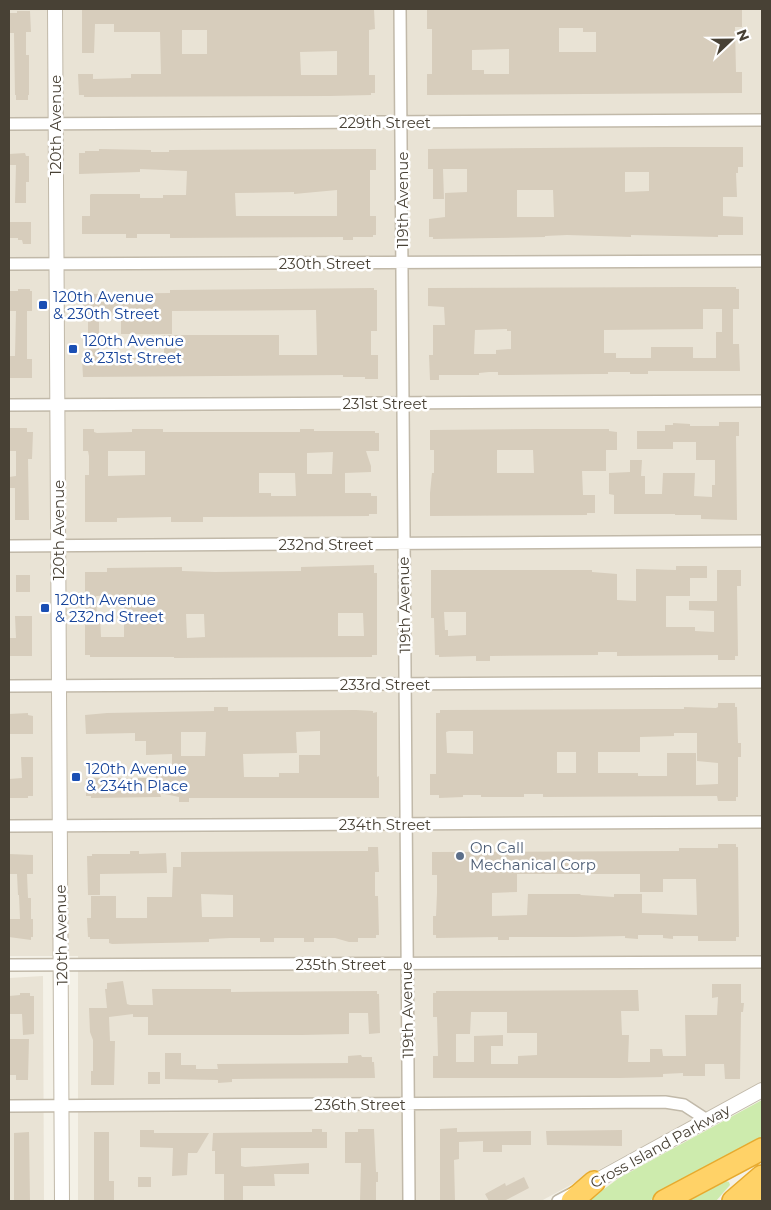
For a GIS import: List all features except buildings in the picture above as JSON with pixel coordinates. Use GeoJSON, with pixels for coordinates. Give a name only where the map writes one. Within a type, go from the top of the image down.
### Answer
{"type":"FeatureCollection","features":[{"type":"Feature","properties":{"kind":"highway"},"geometry":{"type":"LineString","coordinates":[[664,1201],[762,1149]]}},
{"type":"Feature","properties":{"kind":"highway"},"geometry":{"type":"LineString","coordinates":[[733,1201],[762,1176]]}},
{"type":"Feature","properties":{"kind":"highway"},"geometry":{"type":"LineString","coordinates":[[572,1201],[594,1182]]}},
{"type":"Feature","properties":{"kind":"highway"},"geometry":{"type":"LineString","coordinates":[[758,1201],[762,1198]]}},
{"type":"Feature","properties":{"kind":"street","name":"120th Avenue"},"geometry":{"type":"LineString","coordinates":[[55,9],[62,1201]]}},
{"type":"Feature","properties":{"kind":"street","name":"119th Avenue"},"geometry":{"type":"LineString","coordinates":[[400,9],[409,1201]]}},
{"type":"Feature","properties":{"kind":"street","name":"229th Street"},"geometry":{"type":"LineString","coordinates":[[9,124],[762,120]]}},
{"type":"Feature","properties":{"kind":"street","name":"230th Street"},"geometry":{"type":"LineString","coordinates":[[9,264],[762,261]]}},
{"type":"Feature","properties":{"kind":"street","name":"231st Street"},"geometry":{"type":"LineString","coordinates":[[9,405],[762,401]]}},
{"type":"Feature","properties":{"kind":"street","name":"232nd Street"},"geometry":{"type":"LineString","coordinates":[[9,546],[762,541]]}},
{"type":"Feature","properties":{"kind":"street","name":"233rd Street"},"geometry":{"type":"LineString","coordinates":[[9,686],[762,682]]}},
{"type":"Feature","properties":{"kind":"street","name":"234th Street"},"geometry":{"type":"LineString","coordinates":[[9,826],[762,822]]}},
{"type":"Feature","properties":{"kind":"street","name":"235th Street"},"geometry":{"type":"LineString","coordinates":[[9,966],[762,962]]}},
{"type":"Feature","properties":{"kind":"street","name":"Cross Island Parkway"},"geometry":{"type":"LineString","coordinates":[[558,1201],[762,1090]]}},
{"type":"Feature","properties":{"kind":"street","name":"236th Street"},"geometry":{"type":"LineString","coordinates":[[9,1106],[665,1102],[684,1105],[707,1120]]}},
{"type":"Feature","properties":{"kind":"shaded area"},"geometry":{"type":"Polygon","coordinates":[[[9,9],[762,9],[762,1082],[541,1201],[78,1201],[78,956],[9,956],[9,9]]]}},
{"type":"Feature","properties":{"kind":"shaded area"},"geometry":{"type":"Polygon","coordinates":[[[43,976],[44,1201],[9,1201],[9,978],[43,976]]]}},
{"type":"Feature","properties":{"kind":"green space"},"geometry":{"type":"Polygon","coordinates":[[[762,1100],[762,1140],[649,1201],[588,1201],[619,1178],[762,1100]]]}},
{"type":"Feature","properties":{"kind":"green space"},"geometry":{"type":"Polygon","coordinates":[[[726,1181],[730,1185],[716,1201],[689,1201],[726,1181]]]}},
{"type":"Feature","properties":{"kind":"place","name":"120th Avenue & 230th Street"},"geometry":{"type":"Point","coordinates":[43,305]}},
{"type":"Feature","properties":{"kind":"place","name":"120th Avenue & 231st Street"},"geometry":{"type":"Point","coordinates":[73,349]}},
{"type":"Feature","properties":{"kind":"place","name":"120th Avenue & 232nd Street"},"geometry":{"type":"Point","coordinates":[45,608]}},
{"type":"Feature","properties":{"kind":"place","name":"120th Avenue & 234th Place"},"geometry":{"type":"Point","coordinates":[76,777]}},
{"type":"Feature","properties":{"kind":"place","name":"On Call Mechanical Corp"},"geometry":{"type":"Point","coordinates":[460,856]}}]}
